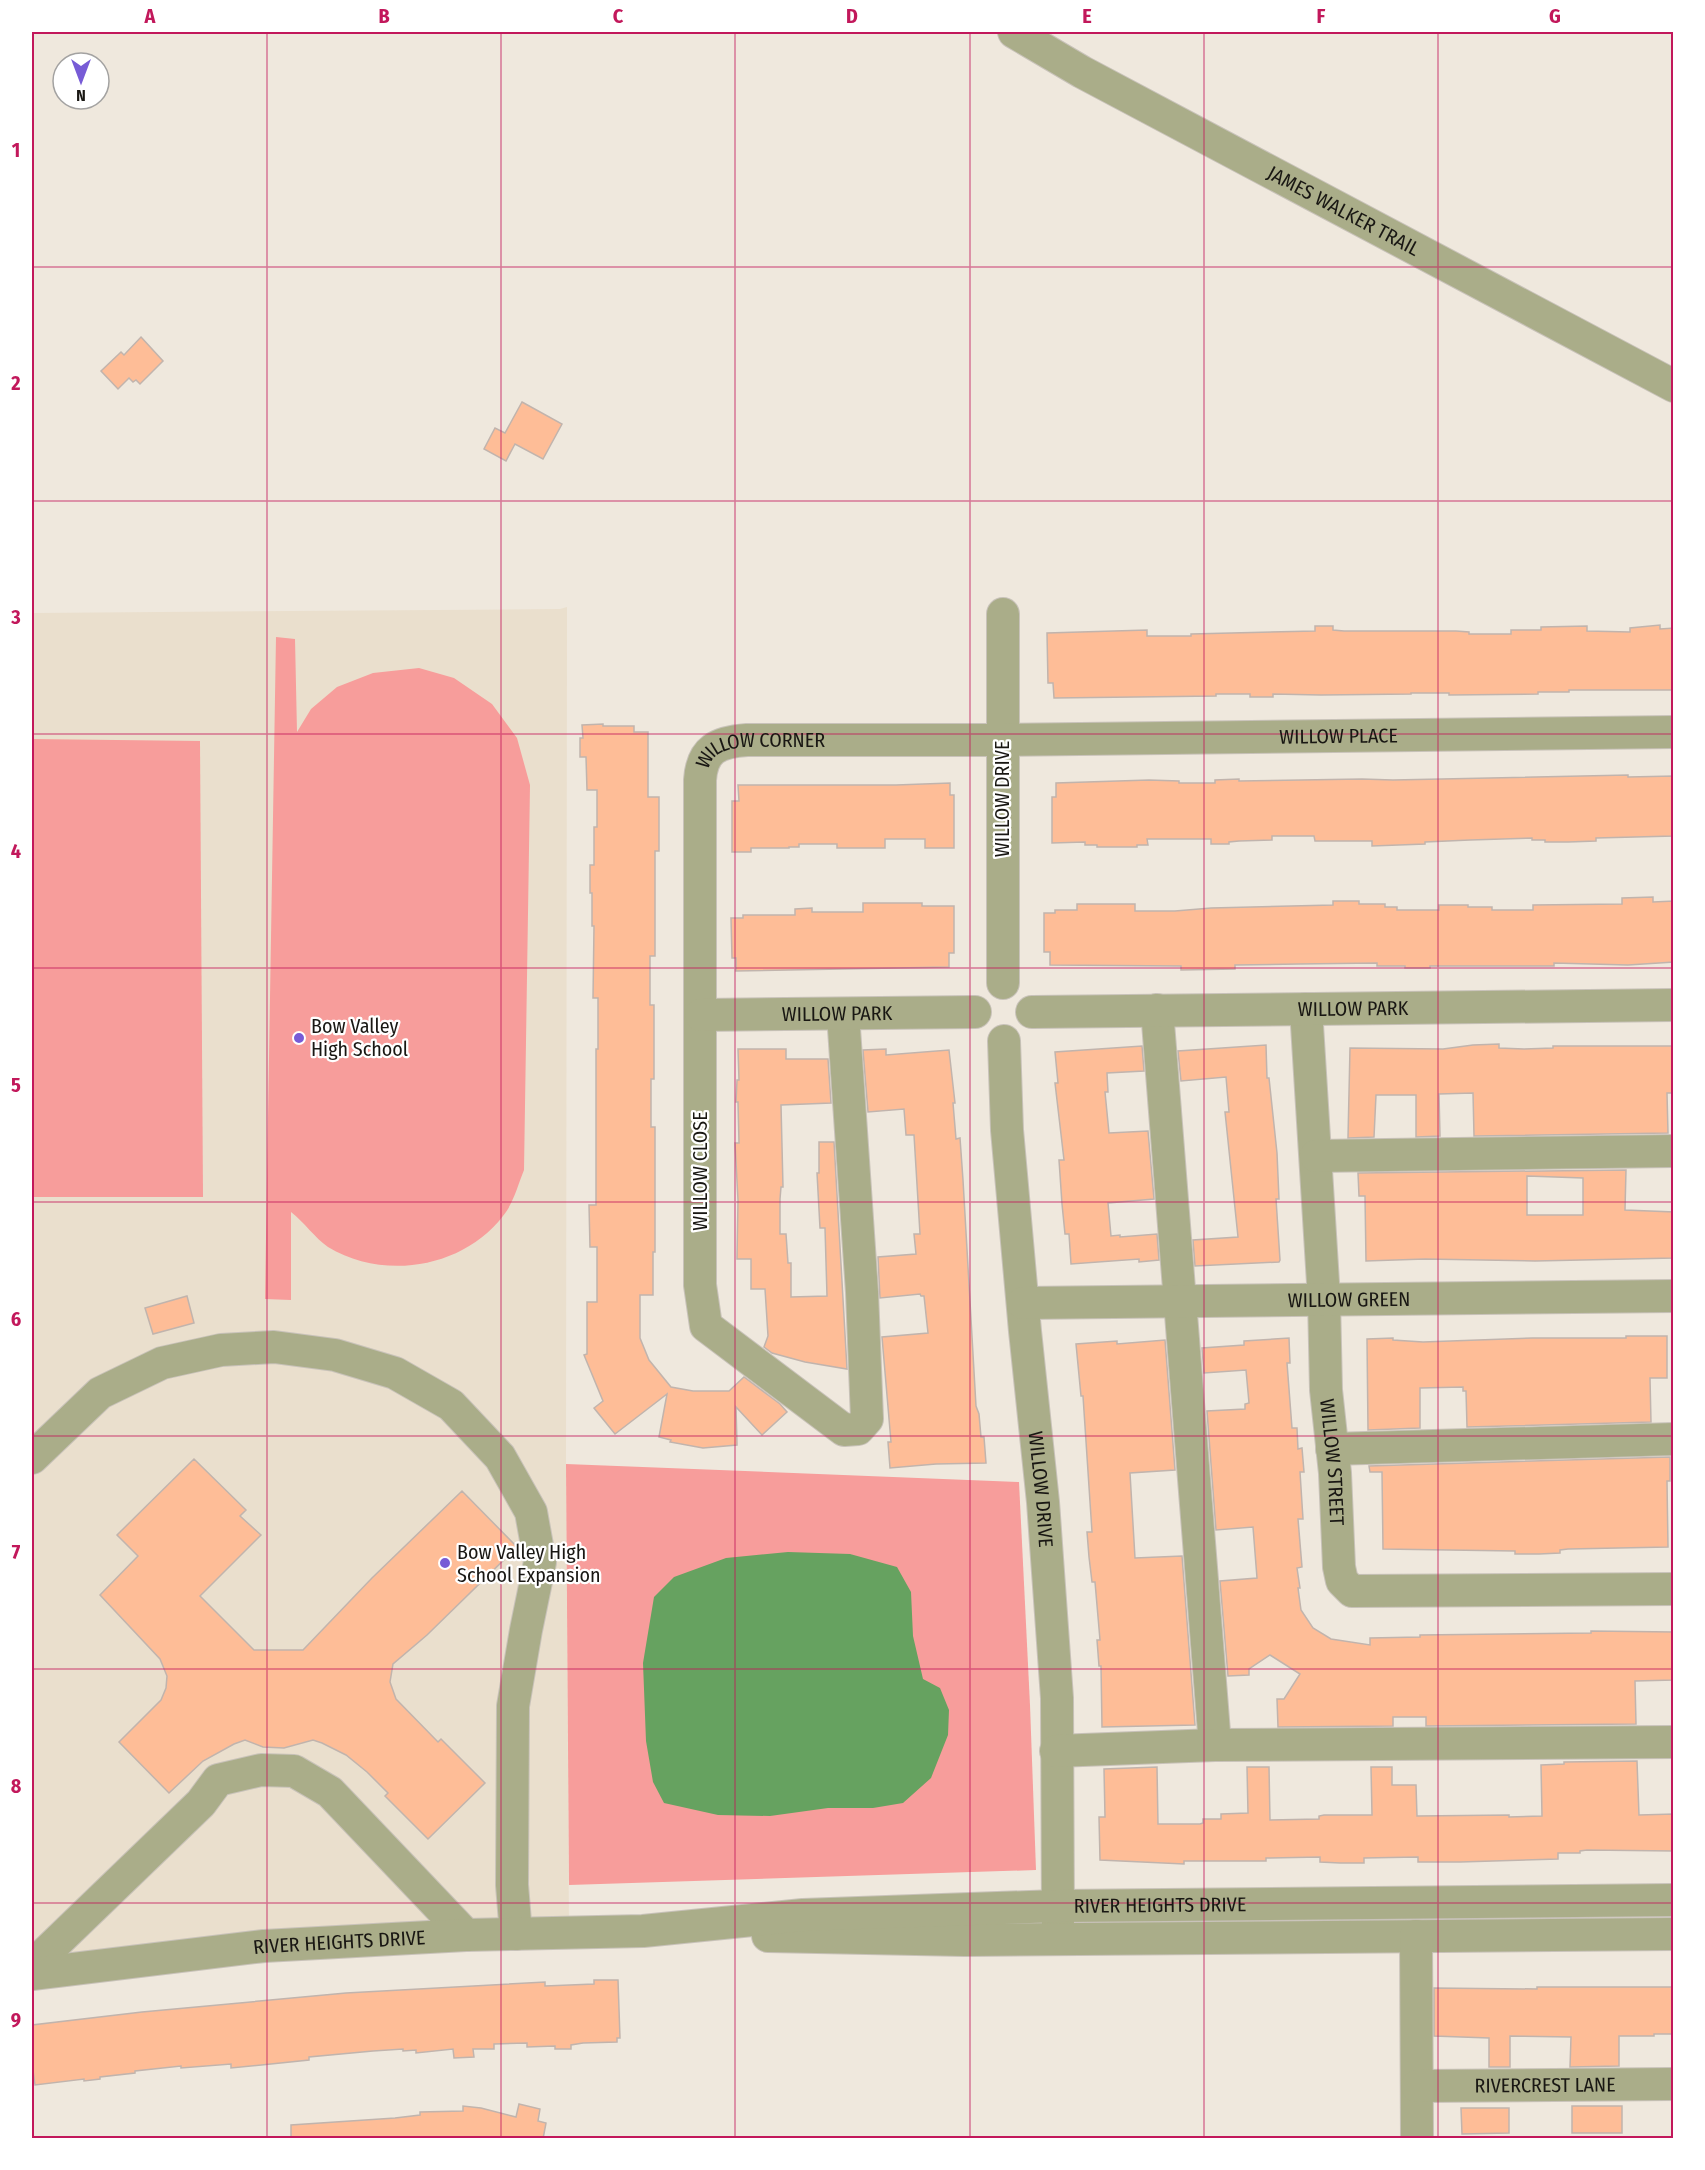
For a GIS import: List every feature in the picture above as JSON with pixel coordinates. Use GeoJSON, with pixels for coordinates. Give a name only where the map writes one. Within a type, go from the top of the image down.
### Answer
{"type":"FeatureCollection","features":[{"type":"Feature","properties":{"kind":"street","name":"JAMES WALKER TRAIL"},"geometry":{"type":"LineString","coordinates":[[1014,32],[1082,72],[1674,387]]}},
{"type":"Feature","properties":{"kind":"street","name":"WILLOW DRIVE"},"geometry":{"type":"LineString","coordinates":[[1003,614],[1003,984]]}},
{"type":"Feature","properties":{"kind":"street","name":"WILLOW PLACE"},"geometry":{"type":"LineString","coordinates":[[1002,740],[1674,732]]}},
{"type":"Feature","properties":{"kind":"street","name":"WILLOW CORNER"},"geometry":{"type":"LineString","coordinates":[[701,1015],[700,780],[704,760],[710,751],[722,744],[747,740],[1002,740]]}},
{"type":"Feature","properties":{"kind":"street"},"geometry":{"type":"LineString","coordinates":[[1003,984],[1023,991],[1029,999],[1032,1012],[1028,1027],[1022,1034],[1004,1041],[995,1040],[981,1030],[975,1012],[980,995],[987,989],[1003,984]]}},
{"type":"Feature","properties":{"kind":"street","name":"WILLOW PARK"},"geometry":{"type":"LineString","coordinates":[[1032,1012],[1674,1005]]}},
{"type":"Feature","properties":{"kind":"street","name":"WILLOW STREET"},"geometry":{"type":"LineString","coordinates":[[1306,1009],[1324,1299],[1326,1390],[1339,1567],[1342,1581],[1352,1591],[1674,1589]]}},
{"type":"Feature","properties":{"kind":"street"},"geometry":{"type":"LineString","coordinates":[[1157,1010],[1215,1746]]}},
{"type":"Feature","properties":{"kind":"street","name":"WILLOW PARK"},"geometry":{"type":"LineString","coordinates":[[701,1015],[975,1012]]}},
{"type":"Feature","properties":{"kind":"street","name":"WILLOW CLOSE"},"geometry":{"type":"LineString","coordinates":[[701,1015],[700,1286],[706,1326],[844,1430],[858,1429],[867,1419],[862,1292],[843,1014]]}},
{"type":"Feature","properties":{"kind":"street","name":"WILLOW DRIVE"},"geometry":{"type":"LineString","coordinates":[[1004,1041],[1007,1130],[1043,1502],[1057,1698],[1058,1939]]}},
{"type":"Feature","properties":{"kind":"street"},"geometry":{"type":"LineString","coordinates":[[1316,1156],[1674,1151]]}},
{"type":"Feature","properties":{"kind":"street","name":"WILLOW GREEN"},"geometry":{"type":"LineString","coordinates":[[1023,1303],[1674,1296]]}},
{"type":"Feature","properties":{"kind":"street"},"geometry":{"type":"LineString","coordinates":[[32,1458],[99,1393],[162,1363],[220,1350],[274,1347],[335,1355],[395,1372],[451,1405],[500,1457],[531,1512],[540,1563],[513,1706],[512,1885],[516,1934]]}},
{"type":"Feature","properties":{"kind":"street"},"geometry":{"type":"LineString","coordinates":[[1332,1449],[1674,1439]]}},
{"type":"Feature","properties":{"kind":"street"},"geometry":{"type":"LineString","coordinates":[[1056,1751],[1215,1746],[1674,1742]]}},
{"type":"Feature","properties":{"kind":"street"},"geometry":{"type":"LineString","coordinates":[[32,1966],[201,1803],[218,1780],[261,1770],[294,1772],[330,1792],[466,1935]]}},
{"type":"Feature","properties":{"kind":"street","name":"RIVER HEIGHTS DRIVE"},"geometry":{"type":"LineString","coordinates":[[647,1931],[803,1915],[1057,1906],[1674,1900]]}},
{"type":"Feature","properties":{"kind":"street","name":"RIVER HEIGHTS DRIVE"},"geometry":{"type":"LineString","coordinates":[[32,1974],[264,1946],[466,1935],[647,1931],[941,1940],[1674,1934]]}},
{"type":"Feature","properties":{"kind":"street"},"geometry":{"type":"LineString","coordinates":[[1416,1936],[1417,2139]]}},
{"type":"Feature","properties":{"kind":"street","name":"RIVERCREST LANE"},"geometry":{"type":"LineString","coordinates":[[1417,2086],[1674,2084]]}},
{"type":"Feature","properties":{"kind":"shaded area","name":"Bow Valley High School"},"geometry":{"type":"Polygon","coordinates":[[[567,607],[566,1464],[569,1933],[32,1974],[32,613],[560,609],[567,607]]]}},
{"type":"Feature","properties":{"kind":"shaded area"},"geometry":{"type":"Polygon","coordinates":[[[276,637],[295,639],[297,732],[311,709],[337,687],[373,673],[419,668],[454,678],[492,704],[517,738],[530,785],[524,1170],[507,1211],[486,1234],[467,1248],[445,1258],[422,1264],[397,1266],[373,1264],[350,1258],[328,1247],[291,1212],[291,1300],[265,1299],[276,637]]]}},
{"type":"Feature","properties":{"kind":"shaded area"},"geometry":{"type":"Polygon","coordinates":[[[32,739],[200,741],[203,1197],[32,1197],[32,739]]]}},
{"type":"Feature","properties":{"kind":"shaded area"},"geometry":{"type":"Polygon","coordinates":[[[566,1464],[1019,1482],[1036,1870],[569,1885],[566,1464]]]}},
{"type":"Feature","properties":{"kind":"shaded area"},"geometry":{"type":"Polygon","coordinates":[[[788,1552],[850,1554],[897,1567],[911,1592],[913,1636],[923,1679],[940,1688],[949,1710],[948,1735],[931,1778],[903,1803],[873,1808],[828,1808],[770,1816],[718,1815],[664,1803],[653,1782],[646,1741],[643,1663],[654,1597],[674,1577],[726,1558],[788,1552]]]}},
{"type":"Feature","properties":{"kind":"building"},"geometry":{"type":"Polygon","coordinates":[[[141,337],[163,361],[140,384],[129,378],[118,389],[101,371],[121,352],[124,355],[141,337]]]}},
{"type":"Feature","properties":{"kind":"building"},"geometry":{"type":"Polygon","coordinates":[[[522,402],[562,424],[543,459],[515,444],[506,461],[484,449],[495,428],[505,433],[522,402]]]}},
{"type":"Feature","properties":{"kind":"building"},"geometry":{"type":"Polygon","coordinates":[[[1660,625],[1660,629],[1674,628],[1674,690],[1569,690],[1569,692],[1538,692],[1538,694],[1273,694],[1273,697],[1250,697],[1250,694],[1216,694],[1216,696],[1054,698],[1053,683],[1048,683],[1047,633],[1147,630],[1147,636],[1191,636],[1191,634],[1315,631],[1315,626],[1333,626],[1333,630],[1344,631],[1456,631],[1469,632],[1469,634],[1511,634],[1511,630],[1587,626],[1587,631],[1630,632],[1630,628],[1660,625]]]}},
{"type":"Feature","properties":{"kind":"building"},"geometry":{"type":"Polygon","coordinates":[[[603,724],[603,726],[634,726],[634,732],[648,732],[648,797],[659,797],[659,851],[655,851],[655,956],[650,956],[650,1005],[654,1005],[654,1079],[651,1079],[651,1127],[655,1127],[655,1252],[653,1252],[653,1295],[640,1295],[640,1338],[649,1360],[671,1387],[693,1391],[729,1391],[744,1377],[787,1412],[762,1435],[736,1407],[737,1445],[703,1448],[670,1442],[671,1440],[659,1437],[667,1394],[615,1434],[594,1408],[603,1401],[584,1355],[587,1354],[587,1302],[597,1302],[597,1247],[590,1247],[589,1205],[596,1205],[598,998],[593,998],[594,926],[592,926],[590,865],[594,865],[597,790],[587,790],[586,757],[580,757],[580,738],[583,738],[582,725],[603,724]]]}},
{"type":"Feature","properties":{"kind":"building"},"geometry":{"type":"Polygon","coordinates":[[[1628,775],[1628,777],[1674,776],[1674,836],[1596,838],[1596,841],[1568,842],[1545,842],[1545,840],[1532,840],[1532,838],[1470,840],[1372,846],[1372,841],[1315,841],[1314,836],[1272,836],[1272,840],[1239,841],[1229,842],[1229,844],[1211,844],[1211,839],[1147,839],[1148,845],[1137,845],[1137,847],[1097,847],[1097,845],[1085,845],[1085,842],[1052,843],[1052,797],[1056,797],[1056,783],[1149,780],[1215,783],[1215,780],[1239,779],[1239,781],[1393,780],[1628,775]]]}},
{"type":"Feature","properties":{"kind":"building"},"geometry":{"type":"Polygon","coordinates":[[[950,783],[950,795],[954,795],[954,848],[925,848],[925,839],[885,839],[885,848],[837,848],[837,844],[799,844],[799,847],[751,848],[751,852],[732,852],[732,801],[739,801],[738,785],[950,783]]]}},
{"type":"Feature","properties":{"kind":"building"},"geometry":{"type":"Polygon","coordinates":[[[1653,897],[1653,902],[1674,901],[1674,962],[1628,965],[1554,963],[1554,966],[1430,966],[1430,968],[1377,966],[1377,963],[1235,965],[1235,969],[1181,970],[1181,966],[1050,965],[1050,952],[1044,952],[1044,913],[1055,913],[1055,910],[1077,910],[1077,904],[1135,904],[1135,911],[1175,911],[1333,905],[1333,901],[1359,901],[1359,904],[1385,904],[1385,907],[1397,907],[1397,910],[1439,910],[1439,905],[1468,905],[1468,907],[1492,907],[1492,910],[1533,910],[1533,905],[1622,904],[1622,898],[1653,897]]]}},
{"type":"Feature","properties":{"kind":"building"},"geometry":{"type":"Polygon","coordinates":[[[863,903],[922,903],[922,906],[954,906],[954,953],[949,953],[949,967],[736,971],[736,958],[732,958],[731,918],[743,918],[743,915],[795,915],[795,909],[812,908],[812,912],[863,912],[863,903]]]}},
{"type":"Feature","properties":{"kind":"building"},"geometry":{"type":"Polygon","coordinates":[[[1499,1044],[1499,1048],[1524,1049],[1553,1048],[1553,1046],[1674,1046],[1674,1093],[1667,1093],[1668,1133],[1474,1136],[1473,1093],[1439,1094],[1440,1136],[1416,1137],[1416,1095],[1376,1095],[1374,1137],[1348,1138],[1350,1048],[1443,1049],[1499,1044]]]}},
{"type":"Feature","properties":{"kind":"building"},"geometry":{"type":"Polygon","coordinates":[[[1266,1045],[1267,1078],[1269,1078],[1277,1153],[1279,1199],[1276,1199],[1280,1260],[1279,1262],[1195,1266],[1193,1240],[1238,1237],[1225,1112],[1229,1112],[1226,1077],[1181,1081],[1178,1051],[1266,1045]]]}},
{"type":"Feature","properties":{"kind":"building"},"geometry":{"type":"Polygon","coordinates":[[[1142,1046],[1144,1071],[1107,1073],[1108,1092],[1105,1092],[1109,1133],[1148,1131],[1154,1199],[1108,1203],[1111,1236],[1157,1234],[1159,1260],[1139,1262],[1139,1259],[1071,1264],[1069,1234],[1065,1234],[1062,1204],[1059,1160],[1064,1160],[1055,1083],[1058,1083],[1055,1052],[1142,1046]]]}},
{"type":"Feature","properties":{"kind":"building"},"geometry":{"type":"Polygon","coordinates":[[[738,1049],[786,1049],[786,1059],[828,1059],[831,1103],[781,1105],[783,1187],[781,1187],[780,1199],[780,1234],[786,1234],[788,1263],[791,1263],[791,1297],[827,1296],[825,1228],[820,1228],[817,1173],[819,1173],[819,1142],[834,1142],[847,1369],[805,1362],[772,1353],[764,1347],[768,1336],[765,1289],[751,1289],[751,1259],[737,1259],[738,1200],[735,1143],[739,1143],[738,1102],[736,1102],[737,1080],[739,1080],[738,1049]]]}},
{"type":"Feature","properties":{"kind":"building"},"geometry":{"type":"Polygon","coordinates":[[[886,1049],[886,1055],[949,1050],[955,1103],[953,1103],[956,1139],[960,1138],[976,1406],[981,1437],[984,1437],[986,1463],[890,1468],[888,1442],[891,1442],[882,1337],[928,1333],[924,1296],[920,1294],[880,1298],[878,1257],[916,1254],[914,1234],[920,1234],[914,1135],[906,1135],[904,1109],[868,1112],[863,1050],[886,1049]]]}},
{"type":"Feature","properties":{"kind":"building"},"geometry":{"type":"Polygon","coordinates":[[[1626,1170],[1625,1210],[1674,1212],[1674,1258],[1366,1261],[1365,1196],[1359,1196],[1358,1173],[1626,1170]],[[1527,1176],[1527,1215],[1583,1215],[1583,1178],[1527,1176]]]}},
{"type":"Feature","properties":{"kind":"building"},"geometry":{"type":"Polygon","coordinates":[[[187,1296],[194,1323],[153,1334],[145,1308],[187,1296]]]}},
{"type":"Feature","properties":{"kind":"building"},"geometry":{"type":"Polygon","coordinates":[[[1626,1336],[1667,1336],[1667,1378],[1650,1378],[1651,1422],[1467,1427],[1466,1391],[1463,1391],[1463,1387],[1420,1388],[1420,1428],[1368,1430],[1367,1339],[1393,1338],[1393,1340],[1423,1342],[1533,1338],[1626,1338],[1626,1336]]]}},
{"type":"Feature","properties":{"kind":"building"},"geometry":{"type":"Polygon","coordinates":[[[1289,1338],[1290,1363],[1287,1363],[1292,1428],[1297,1428],[1298,1449],[1302,1448],[1304,1472],[1300,1472],[1303,1519],[1298,1519],[1302,1567],[1297,1568],[1300,1588],[1298,1588],[1301,1610],[1313,1628],[1331,1639],[1370,1645],[1370,1638],[1420,1637],[1420,1635],[1591,1633],[1591,1631],[1674,1632],[1674,1680],[1635,1681],[1636,1724],[1426,1726],[1426,1717],[1393,1717],[1393,1726],[1278,1727],[1277,1699],[1284,1699],[1300,1674],[1270,1655],[1249,1669],[1249,1675],[1228,1676],[1220,1581],[1257,1578],[1253,1527],[1216,1530],[1207,1411],[1245,1409],[1245,1404],[1249,1403],[1246,1370],[1204,1373],[1202,1348],[1244,1345],[1244,1341],[1289,1338]]]}},
{"type":"Feature","properties":{"kind":"building"},"geometry":{"type":"Polygon","coordinates":[[[1165,1340],[1175,1470],[1130,1473],[1135,1558],[1182,1556],[1195,1725],[1102,1727],[1101,1666],[1099,1666],[1097,1640],[1100,1640],[1095,1582],[1092,1582],[1089,1557],[1087,1532],[1092,1532],[1083,1396],[1081,1396],[1076,1344],[1117,1341],[1117,1344],[1165,1340]]]}},
{"type":"Feature","properties":{"kind":"building"},"geometry":{"type":"Polygon","coordinates":[[[1670,1457],[1670,1481],[1667,1481],[1668,1547],[1568,1549],[1560,1550],[1560,1553],[1539,1554],[1515,1554],[1515,1551],[1383,1549],[1382,1472],[1370,1472],[1369,1466],[1670,1457]]]}},
{"type":"Feature","properties":{"kind":"building"},"geometry":{"type":"Polygon","coordinates":[[[194,1459],[246,1510],[240,1516],[261,1535],[200,1596],[254,1650],[303,1650],[372,1578],[462,1491],[517,1547],[427,1635],[393,1664],[390,1682],[396,1699],[438,1742],[441,1739],[485,1783],[428,1839],[385,1796],[388,1793],[367,1772],[346,1755],[313,1740],[284,1748],[263,1747],[245,1740],[234,1744],[203,1761],[169,1793],[119,1742],[161,1700],[166,1688],[167,1676],[160,1659],[100,1595],[138,1556],[117,1535],[194,1459]]]}},
{"type":"Feature","properties":{"kind":"building"},"geometry":{"type":"Polygon","coordinates":[[[1637,1761],[1639,1815],[1674,1814],[1674,1851],[1587,1850],[1580,1851],[1580,1853],[1558,1853],[1558,1859],[1460,1862],[1418,1862],[1418,1857],[1364,1858],[1364,1863],[1320,1862],[1320,1857],[1266,1858],[1266,1861],[1184,1861],[1184,1864],[1100,1860],[1099,1817],[1105,1817],[1104,1769],[1157,1767],[1158,1824],[1200,1824],[1203,1823],[1203,1819],[1221,1819],[1221,1814],[1248,1813],[1247,1767],[1269,1767],[1270,1820],[1319,1819],[1319,1816],[1324,1815],[1372,1815],[1371,1767],[1392,1767],[1392,1785],[1416,1785],[1417,1816],[1509,1815],[1509,1817],[1542,1816],[1541,1765],[1564,1764],[1564,1762],[1637,1761]]]}},
{"type":"Feature","properties":{"kind":"building"},"geometry":{"type":"Polygon","coordinates":[[[594,1980],[618,1980],[620,2038],[617,2038],[617,2042],[583,2043],[571,2045],[571,2049],[555,2049],[555,2046],[527,2047],[527,2043],[494,2044],[494,2049],[473,2049],[474,2057],[454,2058],[453,2049],[416,2053],[416,2050],[403,2051],[403,2049],[373,2051],[231,2068],[231,2064],[181,2068],[181,2066],[135,2071],[135,2073],[100,2077],[100,2079],[35,2085],[32,2063],[32,2025],[346,1993],[545,1982],[545,1986],[594,1984],[594,1980]]]}},
{"type":"Feature","properties":{"kind":"building"},"geometry":{"type":"Polygon","coordinates":[[[1537,1987],[1673,1987],[1673,2034],[1619,2036],[1619,2066],[1570,2067],[1571,2037],[1510,2036],[1510,2067],[1489,2067],[1489,2038],[1434,2036],[1434,1988],[1537,1989],[1537,1987]]]}},
{"type":"Feature","properties":{"kind":"building"},"geometry":{"type":"Polygon","coordinates":[[[519,2104],[540,2109],[538,2121],[546,2123],[543,2139],[291,2139],[291,2125],[395,2118],[420,2115],[420,2112],[463,2111],[463,2106],[516,2117],[519,2104]]]}},
{"type":"Feature","properties":{"kind":"building"},"geometry":{"type":"Polygon","coordinates":[[[1572,2106],[1622,2106],[1622,2133],[1572,2133],[1572,2106]]]}},
{"type":"Feature","properties":{"kind":"building"},"geometry":{"type":"Polygon","coordinates":[[[1461,2108],[1509,2108],[1509,2133],[1462,2134],[1461,2108]]]}},
{"type":"Feature","properties":{"kind":"place","name":"Bow Valley High School"},"geometry":{"type":"Point","coordinates":[299,1038]}},
{"type":"Feature","properties":{"kind":"place","name":"Bow Valley High School Expansion"},"geometry":{"type":"Point","coordinates":[445,1563]}}]}
